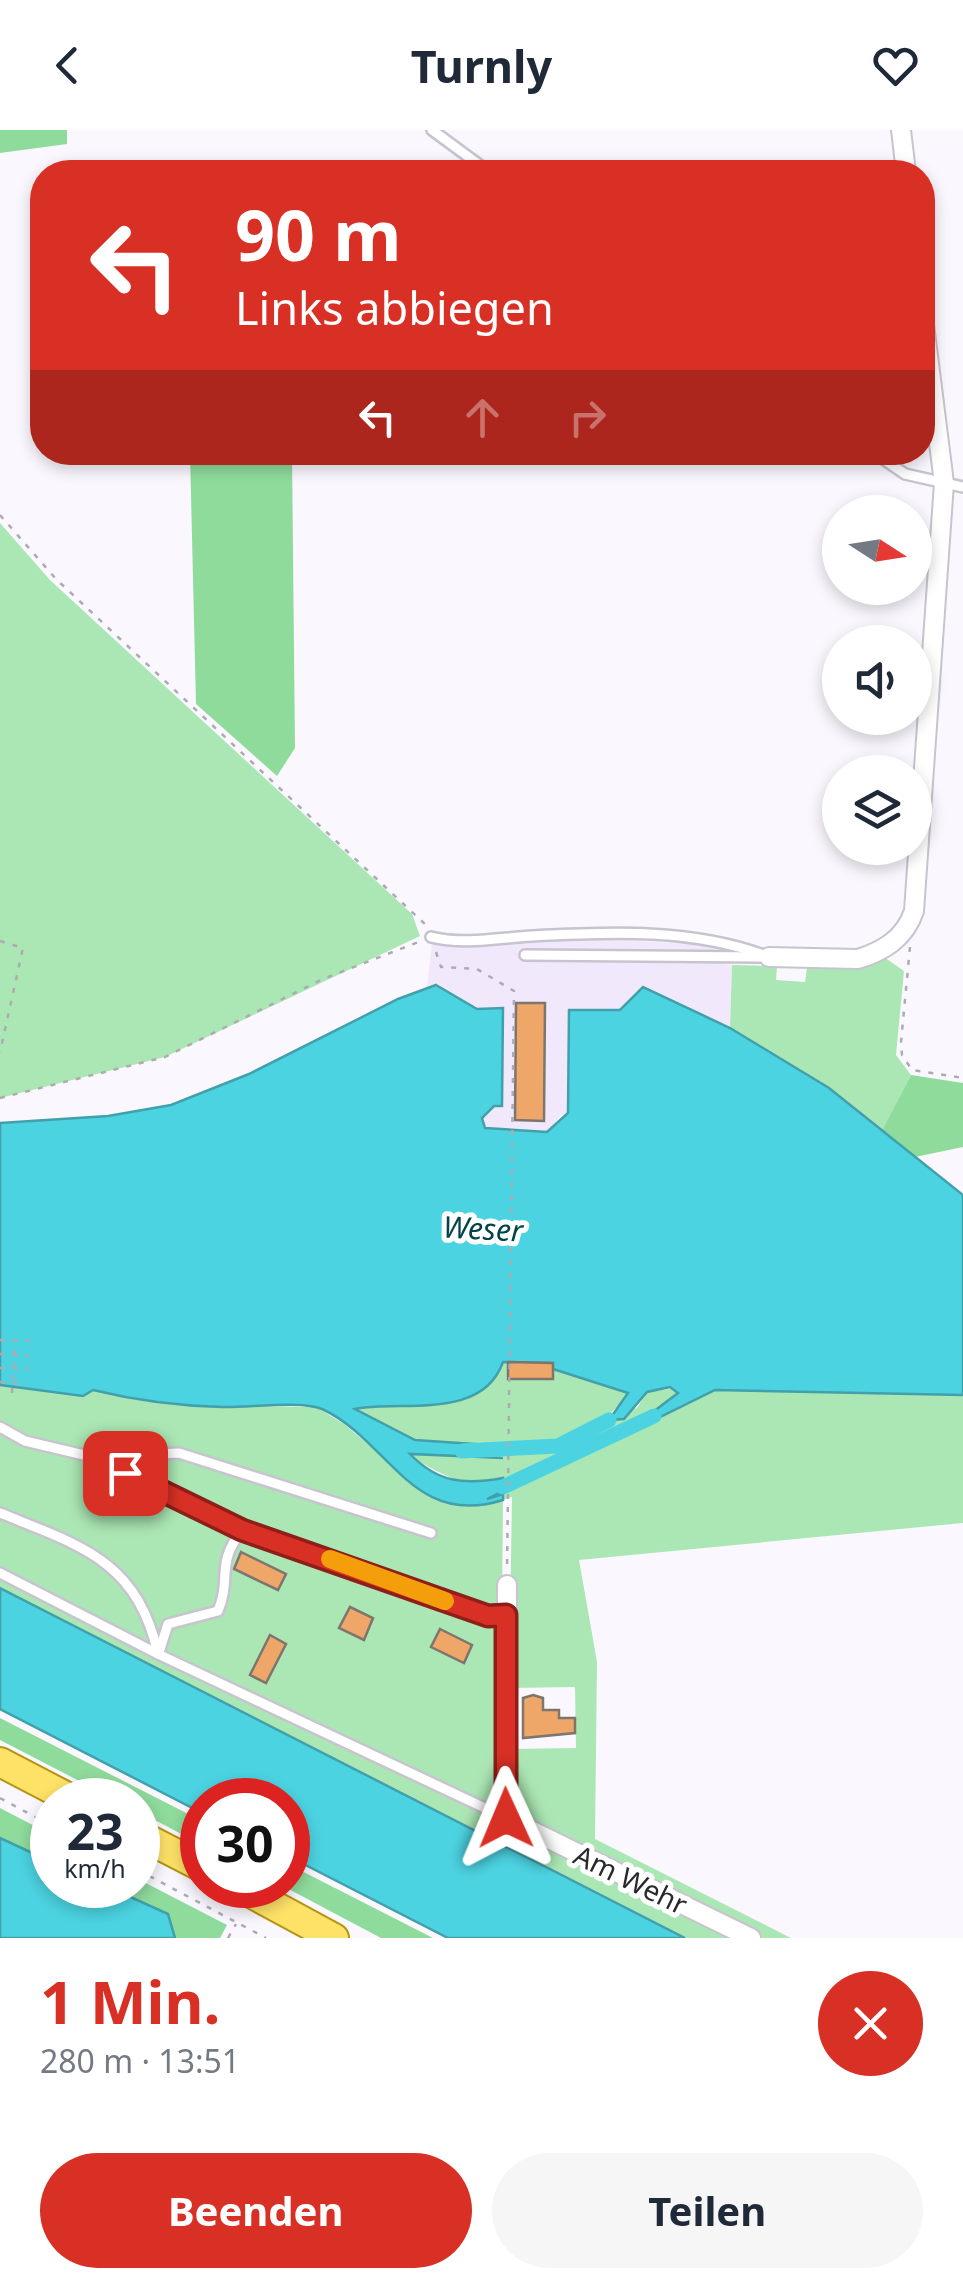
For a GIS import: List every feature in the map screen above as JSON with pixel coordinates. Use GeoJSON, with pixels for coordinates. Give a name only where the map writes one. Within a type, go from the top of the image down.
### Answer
{"type":"FeatureCollection","features":[{"type":"Feature","properties":{"kind":"main road"},"geometry":{"type":"LineString","coordinates":[[0,1762],[31,1778]]}},
{"type":"Feature","properties":{"kind":"main road"},"geometry":{"type":"LineString","coordinates":[[279,1908],[334,1938]]}},
{"type":"Feature","properties":{"kind":"street"},"geometry":{"type":"LineString","coordinates":[[900,130],[904,160]]}},
{"type":"Feature","properties":{"kind":"street"},"geometry":{"type":"LineString","coordinates":[[769,957],[858,959],[886,948],[903,932],[914,911],[944,483],[935,411]]}},
{"type":"Feature","properties":{"kind":"street"},"geometry":{"type":"LineString","coordinates":[[506,1818],[507,1584]]}},
{"type":"Feature","properties":{"kind":"street","name":"Am Wehr"},"geometry":{"type":"LineString","coordinates":[[506,1818],[751,1938]]}},
{"type":"Feature","properties":{"kind":"lane"},"geometry":{"type":"LineString","coordinates":[[432,130],[473,160]]}},
{"type":"Feature","properties":{"kind":"lane"},"geometry":{"type":"LineString","coordinates":[[892,465],[905,474],[963,487]]}},
{"type":"Feature","properties":{"kind":"lane"},"geometry":{"type":"LineString","coordinates":[[431,936],[460,940],[590,933],[661,936],[724,942],[769,957]]}},
{"type":"Feature","properties":{"kind":"lane"},"geometry":{"type":"LineString","coordinates":[[525,955],[769,957]]}},
{"type":"Feature","properties":{"kind":"lane"},"geometry":{"type":"LineString","coordinates":[[0,1427],[25,1441],[105,1460],[145,1486],[242,1530],[488,1616],[506,1615]]}},
{"type":"Feature","properties":{"kind":"lane"},"geometry":{"type":"LineString","coordinates":[[145,1486],[148,1466],[159,1454],[179,1453],[431,1533]]}},
{"type":"Feature","properties":{"kind":"lane"},"geometry":{"type":"LineString","coordinates":[[0,1513],[115,1567],[150,1620],[158,1654]]}},
{"type":"Feature","properties":{"kind":"lane"},"geometry":{"type":"LineString","coordinates":[[158,1654],[168,1624],[218,1611],[226,1591],[222,1568],[242,1530]]}},
{"type":"Feature","properties":{"kind":"lane"},"geometry":{"type":"LineString","coordinates":[[0,1573],[158,1654],[506,1818]]}},
{"type":"Feature","properties":{"kind":"path"},"geometry":{"type":"LineString","coordinates":[[0,515],[56,578],[419,916],[431,936],[441,968],[477,969],[514,991],[507,1584]]}},
{"type":"Feature","properties":{"kind":"path"},"geometry":{"type":"LineString","coordinates":[[903,932],[910,948],[902,1054],[912,1070],[963,1078]]}},
{"type":"Feature","properties":{"kind":"path"},"geometry":{"type":"LineString","coordinates":[[0,1098],[165,1056],[323,979],[431,936]]}},
{"type":"Feature","properties":{"kind":"path"},"geometry":{"type":"LineString","coordinates":[[0,941],[22,948],[0,1052]]}},
{"type":"Feature","properties":{"kind":"path"},"geometry":{"type":"LineString","coordinates":[[0,1340],[30,1341]]}},
{"type":"Feature","properties":{"kind":"path"},"geometry":{"type":"LineString","coordinates":[[12,1394],[14,1340]]}},
{"type":"Feature","properties":{"kind":"path"},"geometry":{"type":"LineString","coordinates":[[0,1354],[29,1356]]}},
{"type":"Feature","properties":{"kind":"path"},"geometry":{"type":"LineString","coordinates":[[0,1368],[29,1370]]}},
{"type":"Feature","properties":{"kind":"path"},"geometry":{"type":"LineString","coordinates":[[0,1382],[27,1384]]}},
{"type":"Feature","properties":{"kind":"path"},"geometry":{"type":"LineString","coordinates":[[0,1798],[30,1814]]}},
{"type":"Feature","properties":{"kind":"path"},"geometry":{"type":"LineString","coordinates":[[160,1882],[266,1938]]}},
{"type":"Feature","properties":{"kind":"path"},"geometry":{"type":"LineString","coordinates":[[228,1938],[237,1923]]}},
{"type":"Feature","properties":{"kind":"shaded area"},"geometry":{"type":"Polygon","coordinates":[[[588,937],[711,946],[726,964],[732,965],[730,1028],[643,987],[568,1114],[561,1115],[548,1132],[485,1128],[482,1118],[494,1106],[501,1106],[477,1009],[436,985],[427,986],[432,943],[588,937]]]}},
{"type":"Feature","properties":{"kind":"green space"},"geometry":{"type":"Polygon","coordinates":[[[0,130],[67,130],[67,144],[0,153],[0,130]]]}},
{"type":"Feature","properties":{"kind":"green space"},"geometry":{"type":"Polygon","coordinates":[[[190,465],[292,465],[295,748],[277,776],[196,704],[190,465]]]}},
{"type":"Feature","properties":{"kind":"green space"},"geometry":{"type":"Polygon","coordinates":[[[0,523],[50,580],[412,914],[420,936],[165,1057],[0,1098],[0,523]]]}},
{"type":"Feature","properties":{"kind":"green space"},"geometry":{"type":"Polygon","coordinates":[[[884,957],[904,971],[896,1055],[911,1075],[882,1130],[829,1088],[730,1028],[732,965],[777,966],[776,980],[805,982],[807,968],[884,957]]]}},
{"type":"Feature","properties":{"kind":"green space"},"geometry":{"type":"Polygon","coordinates":[[[911,1075],[963,1083],[963,1147],[915,1157],[882,1130],[911,1075]]]}},
{"type":"Feature","properties":{"kind":"green space"},"geometry":{"type":"Polygon","coordinates":[[[502,1362],[508,1363],[509,1379],[552,1379],[553,1369],[629,1394],[610,1414],[637,1408],[647,1392],[676,1388],[678,1393],[654,1412],[656,1419],[715,1390],[963,1395],[963,1523],[579,1560],[597,1662],[595,1839],[791,1938],[763,1938],[508,1810],[508,1749],[576,1748],[575,1687],[509,1688],[512,1497],[503,1500],[500,1821],[733,1938],[685,1938],[0,1588],[0,1385],[83,1396],[93,1390],[194,1405],[316,1407],[344,1424],[430,1497],[444,1502],[488,1501],[409,1454],[462,1457],[462,1446],[469,1445],[405,1438],[355,1409],[460,1400],[478,1393],[493,1380],[502,1362]]]}},
{"type":"Feature","properties":{"kind":"green space"},"geometry":{"type":"Polygon","coordinates":[[[0,1718],[118,1778],[73,1778],[0,1740],[0,1718]]]}},
{"type":"Feature","properties":{"kind":"green space"},"geometry":{"type":"Polygon","coordinates":[[[160,1800],[180,1810],[180,1833],[160,1823],[160,1800]]]}},
{"type":"Feature","properties":{"kind":"green space"},"geometry":{"type":"Polygon","coordinates":[[[0,1808],[30,1824],[30,1852],[0,1838],[0,1808]]]}},
{"type":"Feature","properties":{"kind":"green space"},"geometry":{"type":"Polygon","coordinates":[[[310,1875],[433,1938],[381,1938],[310,1900],[310,1875]]]}},
{"type":"Feature","properties":{"kind":"green space"},"geometry":{"type":"Polygon","coordinates":[[[160,1890],[180,1901],[180,1908],[194,1908],[227,1925],[220,1938],[175,1938],[168,1914],[155,1908],[160,1908],[160,1890]]]}},
{"type":"Feature","properties":{"kind":"water","name":"Weser"},"geometry":{"type":"Polygon","coordinates":[[[436,985],[477,1009],[503,1008],[502,1106],[494,1106],[482,1118],[485,1128],[547,1132],[568,1113],[569,1010],[620,1010],[643,987],[730,1028],[829,1088],[963,1195],[963,1395],[715,1390],[656,1419],[653,1412],[678,1393],[670,1387],[647,1392],[624,1419],[609,1420],[628,1393],[553,1369],[552,1363],[503,1362],[493,1381],[478,1393],[459,1400],[355,1409],[415,1440],[504,1446],[462,1447],[462,1456],[503,1458],[410,1454],[431,1471],[453,1480],[503,1478],[503,1491],[487,1499],[503,1494],[503,1500],[472,1506],[446,1502],[423,1492],[345,1423],[313,1406],[190,1405],[93,1390],[83,1396],[0,1385],[0,1123],[108,1116],[171,1105],[249,1074],[398,999],[436,985]]]}},
{"type":"Feature","properties":{"kind":"water"},"geometry":{"type":"Polygon","coordinates":[[[0,1588],[685,1938],[448,1938],[310,1867],[310,1778],[180,1778],[180,1802],[160,1791],[160,1778],[134,1778],[0,1709],[0,1588]]]}},
{"type":"Feature","properties":{"kind":"water"},"geometry":{"type":"Polygon","coordinates":[[[0,1838],[30,1852],[30,1908],[155,1908],[168,1914],[175,1938],[0,1938],[0,1838]]]}},
{"type":"Feature","properties":{"kind":"building"},"geometry":{"type":"Polygon","coordinates":[[[516,1003],[545,1003],[544,1121],[515,1120],[516,1003]]]}},
{"type":"Feature","properties":{"kind":"building"},"geometry":{"type":"Polygon","coordinates":[[[508,1362],[553,1363],[553,1379],[508,1379],[508,1362]]]}},
{"type":"Feature","properties":{"kind":"building"},"geometry":{"type":"Polygon","coordinates":[[[241,1552],[286,1574],[278,1590],[234,1569],[241,1552]]]}},
{"type":"Feature","properties":{"kind":"building"},"geometry":{"type":"Polygon","coordinates":[[[350,1607],[373,1618],[364,1640],[339,1628],[350,1607]]]}},
{"type":"Feature","properties":{"kind":"building"},"geometry":{"type":"Polygon","coordinates":[[[440,1629],[472,1645],[464,1663],[431,1647],[440,1629]]]}},
{"type":"Feature","properties":{"kind":"building"},"geometry":{"type":"Polygon","coordinates":[[[270,1635],[286,1644],[266,1683],[250,1675],[270,1635]]]}},
{"type":"Feature","properties":{"kind":"building"},"geometry":{"type":"Polygon","coordinates":[[[523,1698],[543,1698],[543,1710],[559,1710],[559,1718],[575,1718],[575,1733],[523,1738],[523,1698]]]}},
{"type":"Feature","properties":{"kind":"waterway"},"geometry":{"type":"LineString","coordinates":[[503,1487],[654,1416]]}},
{"type":"Feature","properties":{"kind":"waterway"},"geometry":{"type":"LineString","coordinates":[[462,1451],[558,1446],[609,1420]]}},
{"type":"Feature","properties":{"kind":"slow traffic"},"geometry":{"type":"LineString","coordinates":[[330,1559],[445,1601]]}},
{"type":"Feature","properties":{"kind":"route"},"geometry":{"type":"LineString","coordinates":[[125,1473],[242,1530],[488,1616],[506,1615],[506,1818]]}}]}
